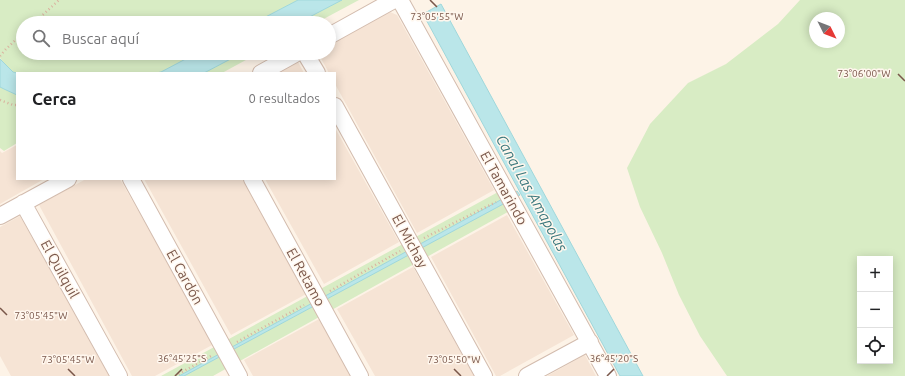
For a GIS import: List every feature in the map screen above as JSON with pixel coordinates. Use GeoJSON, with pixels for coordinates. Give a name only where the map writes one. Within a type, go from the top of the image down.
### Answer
{"type":"FeatureCollection","features":[{"type":"Feature","properties":{"kind":"street"},"geometry":{"type":"LineString","coordinates":[[336,32],[394,0]]}},
{"type":"Feature","properties":{"kind":"street","name":"El Tamarindo"},"geometry":{"type":"LineString","coordinates":[[400,0],[608,376]]}},
{"type":"Feature","properties":{"kind":"street"},"geometry":{"type":"LineString","coordinates":[[263,72],[284,60]]}},
{"type":"Feature","properties":{"kind":"street"},"geometry":{"type":"LineString","coordinates":[[310,60],[316,72]]}},
{"type":"Feature","properties":{"kind":"street","name":"El Michay"},"geometry":{"type":"LineString","coordinates":[[336,108],[484,376]]}},
{"type":"Feature","properties":{"kind":"street"},"geometry":{"type":"LineString","coordinates":[[0,216],[66,180]]}},
{"type":"Feature","properties":{"kind":"street","name":"El Cardón"},"geometry":{"type":"LineString","coordinates":[[132,180],[239,376]]}},
{"type":"Feature","properties":{"kind":"street","name":"El Retamo"},"geometry":{"type":"LineString","coordinates":[[253,180],[360,376]]}},
{"type":"Feature","properties":{"kind":"street","name":"El Quilquil"},"geometry":{"type":"LineString","coordinates":[[24,204],[119,376]]}},
{"type":"Feature","properties":{"kind":"street"},"geometry":{"type":"LineString","coordinates":[[528,376],[590,342]]}},
{"type":"Feature","properties":{"kind":"path"},"geometry":{"type":"LineString","coordinates":[[42,16],[59,0]]}},
{"type":"Feature","properties":{"kind":"path"},"geometry":{"type":"LineString","coordinates":[[0,56],[16,40]]}},
{"type":"Feature","properties":{"kind":"path"},"geometry":{"type":"LineString","coordinates":[[0,100],[16,105]]}},
{"type":"Feature","properties":{"kind":"path"},"geometry":{"type":"LineString","coordinates":[[175,376],[412,245],[509,196]]}},
{"type":"Feature","properties":{"kind":"shaded area"},"geometry":{"type":"Polygon","coordinates":[[[390,12],[397,15],[494,190],[417,233],[336,86],[336,72],[328,72],[322,60],[336,60],[336,41],[390,12]]]}},
{"type":"Feature","properties":{"kind":"shaded area"},"geometry":{"type":"Polygon","coordinates":[[[298,62],[303,72],[281,72],[298,62]]]}},
{"type":"Feature","properties":{"kind":"shaded area"},"geometry":{"type":"Polygon","coordinates":[[[336,130],[399,242],[324,284],[266,180],[336,180],[336,130]]]}},
{"type":"Feature","properties":{"kind":"shaded area"},"geometry":{"type":"Polygon","coordinates":[[[16,146],[16,180],[42,180],[0,204],[0,151],[2,153],[16,146]]]}},
{"type":"Feature","properties":{"kind":"shaded area"},"geometry":{"type":"Polygon","coordinates":[[[84,180],[121,180],[214,344],[155,376],[132,376],[39,205],[84,180]]]}},
{"type":"Feature","properties":{"kind":"shaded area"},"geometry":{"type":"Polygon","coordinates":[[[145,180],[243,180],[308,293],[231,335],[145,180]]]}},
{"type":"Feature","properties":{"kind":"shaded area"},"geometry":{"type":"Polygon","coordinates":[[[507,215],[574,335],[500,376],[496,376],[431,257],[507,215]]]}},
{"type":"Feature","properties":{"kind":"shaded area"},"geometry":{"type":"Polygon","coordinates":[[[20,216],[109,376],[11,376],[0,356],[0,227],[20,216]]]}},
{"type":"Feature","properties":{"kind":"shaded area"},"geometry":{"type":"Polygon","coordinates":[[[413,267],[474,376],[375,376],[337,309],[413,267]]]}},
{"type":"Feature","properties":{"kind":"shaded area"},"geometry":{"type":"Polygon","coordinates":[[[321,318],[353,376],[253,376],[244,360],[321,318]]]}},
{"type":"Feature","properties":{"kind":"shaded area"},"geometry":{"type":"Polygon","coordinates":[[[585,355],[596,376],[547,376],[585,355]]]}},
{"type":"Feature","properties":{"kind":"green space"},"geometry":{"type":"Polygon","coordinates":[[[0,0],[359,0],[329,16],[16,16],[16,60],[246,60],[224,72],[16,72],[16,144],[4,151],[0,148],[0,66],[3,62],[0,58],[0,0]]]}},
{"type":"Feature","properties":{"kind":"green space"},"geometry":{"type":"Polygon","coordinates":[[[800,0],[905,0],[905,376],[727,376],[700,336],[679,295],[662,253],[640,207],[627,168],[650,124],[688,83],[726,64],[778,24],[800,0]]]}},
{"type":"Feature","properties":{"kind":"green space"},"geometry":{"type":"Polygon","coordinates":[[[511,185],[522,204],[213,376],[161,376],[511,185]]]}},
{"type":"Feature","properties":{"kind":"water"},"geometry":{"type":"Polygon","coordinates":[[[298,0],[342,0],[311,16],[267,16],[298,0]]]}},
{"type":"Feature","properties":{"kind":"water","name":"Canal Las Amapolas"},"geometry":{"type":"Polygon","coordinates":[[[441,4],[643,376],[620,376],[423,14],[441,4]]]}},
{"type":"Feature","properties":{"kind":"water"},"geometry":{"type":"Polygon","coordinates":[[[0,59],[13,72],[16,73],[16,95],[0,87],[0,59]]]}},
{"type":"Feature","properties":{"kind":"water"},"geometry":{"type":"Polygon","coordinates":[[[184,60],[229,60],[206,72],[161,72],[184,60]]]}},
{"type":"Feature","properties":{"kind":"water"},"geometry":{"type":"Polygon","coordinates":[[[517,191],[520,195],[184,376],[179,376],[517,191]]]}}]}
